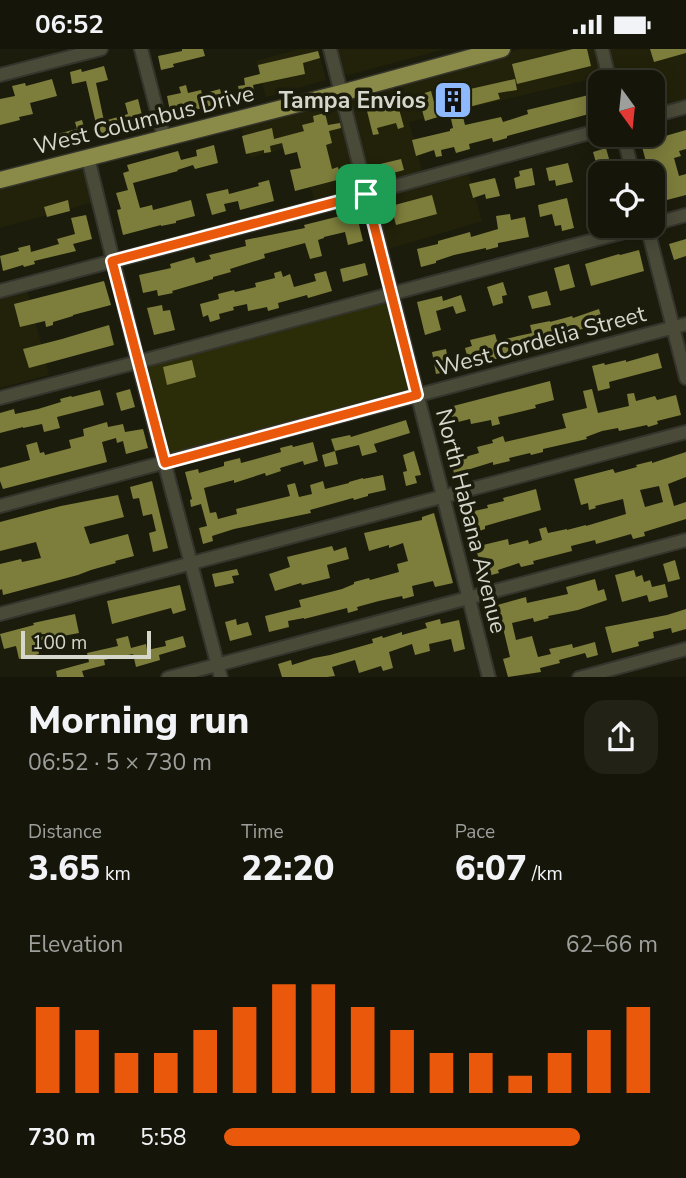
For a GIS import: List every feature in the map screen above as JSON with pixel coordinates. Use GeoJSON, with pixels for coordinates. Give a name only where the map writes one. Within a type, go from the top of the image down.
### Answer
{"type":"FeatureCollection","features":[{"type":"Feature","properties":{"kind":"main road","name":"West Columbus Drive"},"geometry":{"type":"LineString","coordinates":[[0,180],[502,49]]}},
{"type":"Feature","properties":{"kind":"street"},"geometry":{"type":"LineString","coordinates":[[0,75],[101,49]]}},
{"type":"Feature","properties":{"kind":"street"},"geometry":{"type":"LineString","coordinates":[[141,49],[164,138]]}},
{"type":"Feature","properties":{"kind":"street","name":"North Habana Avenue"},"geometry":{"type":"LineString","coordinates":[[330,49],[489,677]]}},
{"type":"Feature","properties":{"kind":"street"},"geometry":{"type":"LineString","coordinates":[[602,49],[607,70]]}},
{"type":"Feature","properties":{"kind":"street"},"geometry":{"type":"LineString","coordinates":[[665,113],[686,107]]}},
{"type":"Feature","properties":{"kind":"street"},"geometry":{"type":"LineString","coordinates":[[0,291],[588,133]]}},
{"type":"Feature","properties":{"kind":"street"},"geometry":{"type":"LineString","coordinates":[[88,158],[112,261],[219,671]]}},
{"type":"Feature","properties":{"kind":"street"},"geometry":{"type":"LineString","coordinates":[[665,221],[686,215]]}},
{"type":"Feature","properties":{"kind":"street"},"geometry":{"type":"LineString","coordinates":[[0,398],[601,238]]}},
{"type":"Feature","properties":{"kind":"street"},"geometry":{"type":"LineString","coordinates":[[650,238],[686,379]]}},
{"type":"Feature","properties":{"kind":"street","name":"West Cordelia Street"},"geometry":{"type":"LineString","coordinates":[[0,506],[686,324]]}},
{"type":"Feature","properties":{"kind":"street"},"geometry":{"type":"LineString","coordinates":[[0,614],[686,432]]}},
{"type":"Feature","properties":{"kind":"street"},"geometry":{"type":"LineString","coordinates":[[168,677],[219,671],[469,598],[686,540]]}},
{"type":"Feature","properties":{"kind":"street"},"geometry":{"type":"LineString","coordinates":[[579,677],[686,649]]}},
{"type":"Feature","properties":{"kind":"shaded area"},"geometry":{"type":"Polygon","coordinates":[[[299,49],[318,49],[326,80],[266,97],[256,61],[299,49]]]}},
{"type":"Feature","properties":{"kind":"shaded area"},"geometry":{"type":"Polygon","coordinates":[[[337,49],[445,49],[348,75],[344,74],[337,49]]]}},
{"type":"Feature","properties":{"kind":"shaded area"},"geometry":{"type":"Polygon","coordinates":[[[521,49],[597,49],[602,70],[588,70],[588,80],[409,122],[423,174],[369,188],[346,96],[521,49]]]}},
{"type":"Feature","properties":{"kind":"shaded area"},"geometry":{"type":"Polygon","coordinates":[[[606,49],[686,49],[686,102],[665,108],[665,70],[611,70],[606,49]]]}},
{"type":"Feature","properties":{"kind":"shaded area"},"geometry":{"type":"Polygon","coordinates":[[[338,99],[360,191],[315,201],[296,145],[250,158],[240,124],[338,99]]]}},
{"type":"Feature","properties":{"kind":"shaded area"},"geometry":{"type":"Polygon","coordinates":[[[85,164],[94,202],[0,228],[0,186],[85,164]]]}},
{"type":"Feature","properties":{"kind":"shaded area"},"geometry":{"type":"Polygon","coordinates":[[[468,172],[482,221],[385,250],[372,198],[468,172]]]}},
{"type":"Feature","properties":{"kind":"shaded area"},"geometry":{"type":"Polygon","coordinates":[[[27,289],[49,375],[0,388],[0,296],[27,289]]]}},
{"type":"Feature","properties":{"kind":"shaded area"},"geometry":{"type":"Polygon","coordinates":[[[388,299],[412,392],[168,455],[144,366],[388,299]]]}},
{"type":"Feature","properties":{"kind":"building"},"geometry":{"type":"Polygon","coordinates":[[[182,49],[203,49],[205,56],[161,70],[158,56],[182,49]]]}},
{"type":"Feature","properties":{"kind":"building"},"geometry":{"type":"Polygon","coordinates":[[[573,49],[587,49],[591,66],[517,84],[512,64],[573,49]]]}},
{"type":"Feature","properties":{"kind":"building"},"geometry":{"type":"Polygon","coordinates":[[[650,49],[686,49],[686,53],[654,62],[650,49]]]}},
{"type":"Feature","properties":{"kind":"building"},"geometry":{"type":"Polygon","coordinates":[[[318,51],[320,58],[303,63],[305,74],[253,85],[255,95],[241,99],[238,86],[245,85],[244,78],[260,74],[258,65],[318,51]]]}},
{"type":"Feature","properties":{"kind":"building"},"geometry":{"type":"Polygon","coordinates":[[[104,66],[108,80],[96,83],[104,121],[128,114],[125,103],[138,99],[144,123],[114,130],[115,133],[99,137],[86,81],[72,84],[70,72],[104,66]]]}},
{"type":"Feature","properties":{"kind":"building"},"geometry":{"type":"Polygon","coordinates":[[[52,79],[57,96],[30,103],[33,114],[0,125],[0,99],[15,96],[12,86],[25,83],[26,86],[52,79]]]}},
{"type":"Feature","properties":{"kind":"building"},"geometry":{"type":"Polygon","coordinates":[[[515,79],[517,90],[498,93],[500,99],[461,109],[465,125],[501,117],[503,122],[528,114],[527,110],[588,95],[588,114],[493,142],[492,138],[469,144],[470,149],[456,153],[454,147],[441,150],[442,156],[436,157],[434,150],[416,156],[412,140],[453,128],[453,118],[444,87],[455,85],[457,92],[515,79]]]}},
{"type":"Feature","properties":{"kind":"building"},"geometry":{"type":"Polygon","coordinates":[[[186,85],[188,93],[201,90],[202,94],[220,89],[222,97],[215,99],[217,106],[171,116],[167,96],[181,93],[179,87],[186,85]]]}},
{"type":"Feature","properties":{"kind":"building"},"geometry":{"type":"Polygon","coordinates":[[[431,91],[438,117],[425,121],[418,95],[431,91]]]}},
{"type":"Feature","properties":{"kind":"building"},"geometry":{"type":"Polygon","coordinates":[[[392,105],[393,111],[399,109],[404,127],[398,129],[396,123],[377,128],[379,134],[373,135],[367,111],[392,105]]]}},
{"type":"Feature","properties":{"kind":"building"},"geometry":{"type":"Polygon","coordinates":[[[325,113],[328,125],[340,123],[341,128],[329,131],[332,143],[326,145],[332,169],[338,167],[341,179],[295,191],[290,170],[301,168],[297,152],[285,155],[282,143],[270,146],[271,152],[264,153],[264,150],[246,154],[242,136],[272,128],[274,139],[304,131],[302,125],[314,122],[313,116],[325,113]]]}},
{"type":"Feature","properties":{"kind":"building"},"geometry":{"type":"Polygon","coordinates":[[[82,120],[86,134],[72,137],[74,144],[61,148],[57,134],[77,129],[75,122],[82,120]]]}},
{"type":"Feature","properties":{"kind":"building"},"geometry":{"type":"Polygon","coordinates":[[[686,130],[686,149],[679,151],[681,156],[674,158],[679,176],[686,174],[686,195],[665,200],[665,161],[646,161],[642,147],[665,147],[665,136],[686,130]]]}},
{"type":"Feature","properties":{"kind":"building"},"geometry":{"type":"Polygon","coordinates":[[[214,145],[218,163],[195,169],[193,165],[133,183],[140,208],[152,205],[153,210],[191,200],[195,216],[123,235],[117,210],[121,209],[116,193],[128,190],[123,173],[129,171],[127,165],[178,151],[181,160],[197,156],[196,150],[214,145]]]}},
{"type":"Feature","properties":{"kind":"building"},"geometry":{"type":"Polygon","coordinates":[[[606,148],[610,161],[596,161],[593,152],[606,148]]]}},
{"type":"Feature","properties":{"kind":"building"},"geometry":{"type":"Polygon","coordinates":[[[401,159],[404,170],[375,178],[372,166],[401,159]]]}},
{"type":"Feature","properties":{"kind":"building"},"geometry":{"type":"Polygon","coordinates":[[[568,163],[573,182],[556,186],[555,180],[549,181],[546,168],[568,163]]]}},
{"type":"Feature","properties":{"kind":"building"},"geometry":{"type":"Polygon","coordinates":[[[532,168],[535,185],[516,189],[514,178],[520,176],[519,171],[532,168]]]}},
{"type":"Feature","properties":{"kind":"building"},"geometry":{"type":"Polygon","coordinates":[[[495,178],[500,196],[486,199],[485,194],[473,198],[469,184],[495,178]]]}},
{"type":"Feature","properties":{"kind":"building"},"geometry":{"type":"Polygon","coordinates":[[[269,180],[274,201],[240,210],[238,201],[224,204],[226,211],[212,215],[206,194],[228,189],[229,194],[259,186],[258,183],[269,180]]]}},
{"type":"Feature","properties":{"kind":"building"},"geometry":{"type":"Polygon","coordinates":[[[432,195],[437,214],[396,225],[391,206],[432,195]]]}},
{"type":"Feature","properties":{"kind":"building"},"geometry":{"type":"Polygon","coordinates":[[[567,198],[574,228],[562,231],[561,225],[555,226],[552,214],[540,217],[538,205],[567,198]]]}},
{"type":"Feature","properties":{"kind":"building"},"geometry":{"type":"Polygon","coordinates":[[[68,200],[70,211],[47,217],[44,207],[68,200]]]}},
{"type":"Feature","properties":{"kind":"building"},"geometry":{"type":"Polygon","coordinates":[[[356,212],[363,241],[348,245],[345,232],[318,240],[322,256],[310,259],[305,243],[264,254],[265,258],[230,269],[231,272],[213,279],[172,291],[173,293],[158,296],[157,290],[143,293],[139,275],[171,268],[170,264],[194,257],[196,263],[211,259],[209,255],[246,246],[245,240],[305,228],[304,225],[356,212]]]}},
{"type":"Feature","properties":{"kind":"building"},"geometry":{"type":"Polygon","coordinates":[[[510,214],[511,220],[525,217],[529,237],[498,243],[498,247],[486,250],[454,255],[421,267],[417,249],[470,232],[471,237],[498,229],[496,216],[510,214]]]}},
{"type":"Feature","properties":{"kind":"building"},"geometry":{"type":"Polygon","coordinates":[[[86,215],[92,239],[73,244],[76,251],[3,271],[0,256],[30,245],[31,252],[59,244],[57,239],[75,234],[71,218],[86,215]]]}},
{"type":"Feature","properties":{"kind":"building"},"geometry":{"type":"Polygon","coordinates":[[[686,239],[686,256],[674,260],[669,244],[686,239]]]}},
{"type":"Feature","properties":{"kind":"building"},"geometry":{"type":"Polygon","coordinates":[[[639,250],[644,271],[591,286],[585,264],[639,250]]]}},
{"type":"Feature","properties":{"kind":"building"},"geometry":{"type":"Polygon","coordinates":[[[365,263],[368,275],[343,282],[340,269],[365,263]]]}},
{"type":"Feature","properties":{"kind":"building"},"geometry":{"type":"Polygon","coordinates":[[[569,264],[575,287],[560,291],[554,268],[569,264]]]}},
{"type":"Feature","properties":{"kind":"building"},"geometry":{"type":"Polygon","coordinates":[[[281,271],[283,277],[290,274],[294,287],[316,281],[314,274],[326,271],[332,291],[278,303],[279,308],[268,311],[267,307],[248,311],[247,304],[233,307],[234,310],[219,314],[220,319],[210,322],[208,315],[203,317],[200,304],[219,299],[218,294],[256,287],[255,283],[275,278],[274,273],[281,271]]]}},
{"type":"Feature","properties":{"kind":"building"},"geometry":{"type":"Polygon","coordinates":[[[104,281],[111,305],[73,315],[46,327],[45,321],[20,327],[14,304],[104,281]]]}},
{"type":"Feature","properties":{"kind":"building"},"geometry":{"type":"Polygon","coordinates":[[[503,282],[507,295],[502,296],[503,303],[493,306],[487,287],[503,282]]]}},
{"type":"Feature","properties":{"kind":"building"},"geometry":{"type":"Polygon","coordinates":[[[547,291],[551,305],[532,309],[528,296],[547,291]]]}},
{"type":"Feature","properties":{"kind":"building"},"geometry":{"type":"Polygon","coordinates":[[[461,295],[466,311],[456,314],[453,306],[436,311],[441,330],[425,335],[417,302],[442,296],[443,301],[461,295]]]}},
{"type":"Feature","properties":{"kind":"building"},"geometry":{"type":"Polygon","coordinates":[[[162,305],[163,311],[170,310],[175,330],[154,335],[147,308],[162,305]]]}},
{"type":"Feature","properties":{"kind":"building"},"geometry":{"type":"Polygon","coordinates":[[[599,309],[603,322],[576,331],[578,338],[544,347],[543,343],[530,346],[531,350],[476,364],[475,358],[468,359],[465,348],[472,346],[470,340],[495,334],[497,341],[532,333],[530,325],[572,316],[573,318],[599,309]]]}},
{"type":"Feature","properties":{"kind":"building"},"geometry":{"type":"Polygon","coordinates":[[[109,325],[114,345],[29,368],[23,349],[109,325]]]}},
{"type":"Feature","properties":{"kind":"building"},"geometry":{"type":"Polygon","coordinates":[[[446,349],[450,371],[436,374],[432,352],[446,349]]]}},
{"type":"Feature","properties":{"kind":"building"},"geometry":{"type":"Polygon","coordinates":[[[658,353],[662,368],[609,382],[610,388],[598,391],[592,366],[626,362],[658,353]]]}},
{"type":"Feature","properties":{"kind":"building"},"geometry":{"type":"Polygon","coordinates":[[[192,360],[196,377],[167,385],[163,367],[192,360]]]}},
{"type":"Feature","properties":{"kind":"building"},"geometry":{"type":"Polygon","coordinates":[[[550,381],[554,400],[535,405],[536,408],[498,417],[500,424],[492,426],[491,420],[471,424],[470,419],[450,424],[452,429],[444,431],[438,410],[550,381]]]}},
{"type":"Feature","properties":{"kind":"building"},"geometry":{"type":"Polygon","coordinates":[[[130,389],[135,407],[121,411],[116,393],[130,389]]]}},
{"type":"Feature","properties":{"kind":"building"},"geometry":{"type":"Polygon","coordinates":[[[592,389],[598,413],[629,406],[627,394],[634,393],[636,401],[655,396],[657,400],[676,395],[681,415],[657,421],[658,424],[648,427],[602,431],[586,437],[587,439],[543,449],[543,452],[509,458],[510,461],[493,465],[493,462],[454,474],[452,463],[459,461],[457,455],[464,453],[465,457],[479,453],[477,447],[493,443],[492,440],[503,436],[505,442],[566,428],[562,414],[587,408],[583,391],[592,389]]]}},
{"type":"Feature","properties":{"kind":"building"},"geometry":{"type":"Polygon","coordinates":[[[100,390],[104,405],[57,417],[60,428],[44,432],[42,424],[0,433],[0,413],[14,409],[15,414],[38,409],[61,402],[60,399],[100,390]]]}},
{"type":"Feature","properties":{"kind":"building"},"geometry":{"type":"Polygon","coordinates":[[[406,420],[410,433],[374,444],[377,452],[362,456],[359,445],[335,451],[331,439],[351,437],[406,420]]]}},
{"type":"Feature","properties":{"kind":"building"},"geometry":{"type":"Polygon","coordinates":[[[107,422],[108,427],[123,424],[125,432],[143,429],[148,448],[126,454],[123,441],[117,443],[116,438],[102,442],[107,462],[3,489],[0,468],[30,460],[26,445],[37,442],[40,453],[44,452],[45,455],[71,448],[69,440],[84,436],[83,429],[107,422]]]}},
{"type":"Feature","properties":{"kind":"building"},"geometry":{"type":"Polygon","coordinates":[[[313,442],[318,461],[304,465],[303,461],[280,468],[281,471],[266,476],[265,473],[234,483],[234,480],[204,488],[210,513],[216,512],[218,519],[237,514],[236,509],[290,496],[287,485],[295,483],[299,497],[312,494],[310,485],[323,481],[325,489],[383,475],[386,490],[310,510],[311,513],[234,529],[212,536],[213,541],[203,544],[199,528],[207,526],[201,504],[191,507],[192,499],[185,472],[198,469],[199,473],[224,466],[224,462],[240,458],[241,463],[281,452],[280,448],[313,442]]]}},
{"type":"Feature","properties":{"kind":"building"},"geometry":{"type":"Polygon","coordinates":[[[335,451],[338,464],[325,467],[322,455],[335,451]]]}},
{"type":"Feature","properties":{"kind":"building"},"geometry":{"type":"Polygon","coordinates":[[[414,451],[421,475],[415,476],[417,483],[406,486],[403,472],[407,471],[403,455],[414,451]]]}},
{"type":"Feature","properties":{"kind":"building"},"geometry":{"type":"Polygon","coordinates":[[[686,452],[686,477],[668,484],[674,506],[686,502],[686,519],[644,532],[645,536],[633,539],[631,534],[596,544],[595,540],[571,546],[572,551],[533,561],[534,564],[521,567],[519,563],[484,577],[460,508],[473,505],[474,511],[488,508],[487,505],[504,501],[503,498],[536,489],[541,510],[485,526],[485,529],[479,531],[483,545],[508,539],[509,545],[528,540],[529,544],[542,540],[539,529],[546,527],[548,533],[567,530],[626,514],[623,499],[589,510],[588,503],[581,505],[574,479],[613,469],[615,473],[637,467],[636,465],[686,452]],[[659,486],[640,490],[645,507],[663,502],[659,486]]]}},
{"type":"Feature","properties":{"kind":"building"},"geometry":{"type":"Polygon","coordinates":[[[152,481],[168,548],[153,552],[149,533],[156,531],[152,514],[143,516],[139,498],[133,499],[130,487],[152,481]]]}},
{"type":"Feature","properties":{"kind":"building"},"geometry":{"type":"Polygon","coordinates":[[[118,495],[124,517],[84,527],[90,544],[128,534],[134,556],[78,575],[3,595],[2,589],[0,590],[0,564],[41,558],[36,542],[0,551],[0,522],[118,495]]]}},
{"type":"Feature","properties":{"kind":"building"},"geometry":{"type":"Polygon","coordinates":[[[434,513],[453,583],[435,587],[433,581],[412,586],[414,596],[379,601],[357,607],[358,610],[348,613],[347,608],[288,621],[289,627],[269,632],[265,616],[301,607],[299,600],[342,589],[354,582],[399,572],[397,564],[408,561],[403,543],[369,551],[364,533],[422,520],[422,517],[434,513]]]}},
{"type":"Feature","properties":{"kind":"building"},"geometry":{"type":"Polygon","coordinates":[[[332,546],[334,551],[346,547],[349,559],[327,565],[330,578],[275,591],[269,574],[290,567],[287,557],[332,546]]]}},
{"type":"Feature","properties":{"kind":"building"},"geometry":{"type":"Polygon","coordinates":[[[675,560],[680,579],[668,582],[663,564],[675,560]]]}},
{"type":"Feature","properties":{"kind":"building"},"geometry":{"type":"Polygon","coordinates":[[[237,569],[239,575],[232,576],[234,583],[215,587],[212,574],[237,569]]]}},
{"type":"Feature","properties":{"kind":"building"},"geometry":{"type":"Polygon","coordinates":[[[634,570],[636,577],[642,575],[644,582],[650,580],[652,587],[665,584],[668,597],[649,602],[647,595],[622,602],[615,575],[634,570]]]}},
{"type":"Feature","properties":{"kind":"building"},"geometry":{"type":"Polygon","coordinates":[[[595,579],[598,591],[604,589],[607,600],[534,622],[533,618],[512,623],[516,640],[532,636],[538,657],[551,654],[549,649],[572,644],[573,648],[595,642],[598,655],[587,658],[585,653],[540,668],[541,672],[508,677],[503,659],[510,657],[503,628],[495,630],[490,607],[526,597],[527,603],[568,594],[566,587],[595,579]]]}},
{"type":"Feature","properties":{"kind":"building"},"geometry":{"type":"Polygon","coordinates":[[[180,585],[186,610],[173,614],[171,608],[112,624],[107,601],[180,585]]]}},
{"type":"Feature","properties":{"kind":"building"},"geometry":{"type":"Polygon","coordinates":[[[686,609],[686,629],[672,633],[671,628],[653,632],[654,638],[638,642],[639,646],[612,653],[605,627],[686,609]]]}},
{"type":"Feature","properties":{"kind":"building"},"geometry":{"type":"Polygon","coordinates":[[[75,614],[79,633],[36,641],[39,654],[19,659],[16,646],[4,649],[0,634],[34,625],[33,623],[75,614]]]}},
{"type":"Feature","properties":{"kind":"building"},"geometry":{"type":"Polygon","coordinates":[[[236,619],[237,625],[248,622],[252,635],[230,641],[225,622],[236,619]]]}},
{"type":"Feature","properties":{"kind":"building"},"geometry":{"type":"Polygon","coordinates":[[[440,619],[441,624],[459,620],[465,649],[454,652],[451,639],[429,644],[430,651],[415,655],[412,644],[389,652],[393,668],[383,671],[381,666],[359,673],[355,660],[332,667],[335,676],[282,677],[278,664],[291,660],[292,665],[373,643],[372,639],[382,636],[383,638],[402,632],[402,635],[427,628],[425,623],[440,619]]]}},
{"type":"Feature","properties":{"kind":"building"},"geometry":{"type":"Polygon","coordinates":[[[128,636],[131,648],[146,644],[147,650],[166,646],[165,641],[183,636],[186,647],[159,655],[160,660],[136,667],[133,654],[104,660],[105,665],[82,671],[84,677],[57,677],[56,671],[89,662],[87,653],[118,646],[116,639],[128,636]]]}},
{"type":"Feature","properties":{"kind":"place","name":"Tampa Envios"},"geometry":{"type":"Point","coordinates":[453,100]}},
{"type":"Feature","properties":{"kind":"route"},"geometry":{"type":"LineString","coordinates":[[366,194],[417,395],[165,463],[112,261],[366,194]]}}]}
